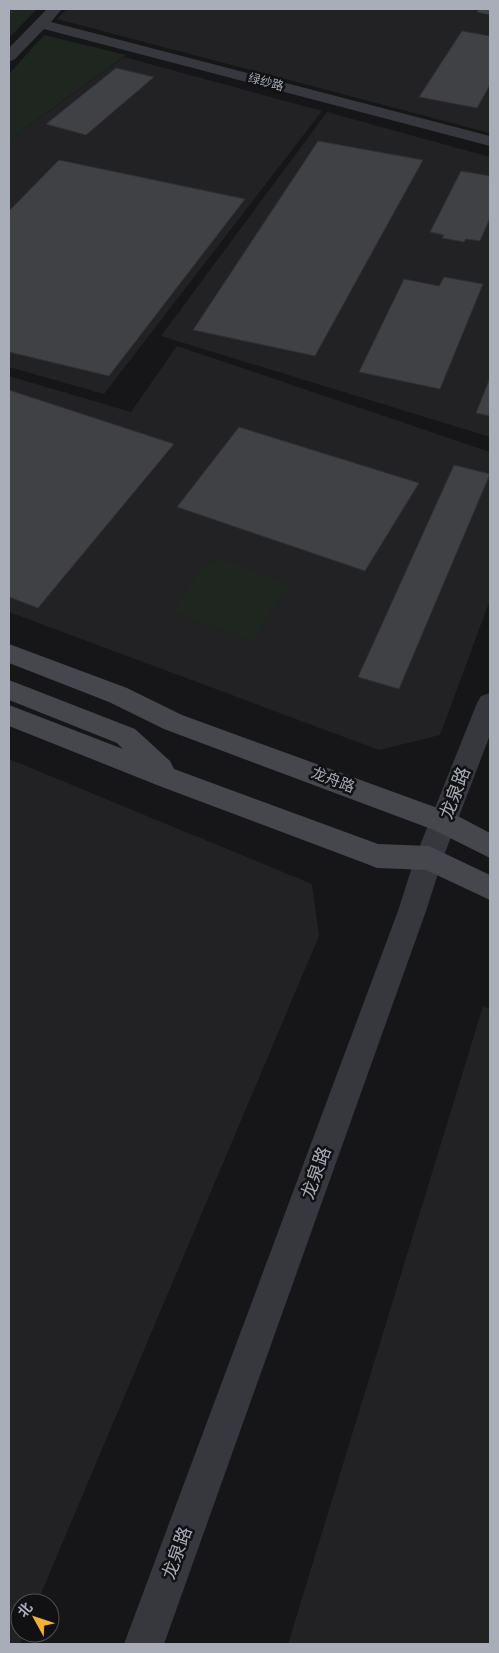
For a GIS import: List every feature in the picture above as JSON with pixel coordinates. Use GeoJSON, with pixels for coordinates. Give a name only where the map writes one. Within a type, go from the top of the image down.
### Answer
{"type":"FeatureCollection","features":[{"type":"Feature","properties":{"kind":"street"},"geometry":{"type":"LineString","coordinates":[[9,57],[55,9]]}},
{"type":"Feature","properties":{"kind":"street","name":"绿纱路"},"geometry":{"type":"LineString","coordinates":[[41,24],[490,141]]}},
{"type":"Feature","properties":{"kind":"street","name":"龙舟路"},"geometry":{"type":"LineString","coordinates":[[9,653],[118,695],[173,722],[444,822],[490,846]]}},
{"type":"Feature","properties":{"kind":"street"},"geometry":{"type":"LineString","coordinates":[[9,690],[126,736],[171,779]]}},
{"type":"Feature","properties":{"kind":"street","name":"龙泉路"},"geometry":{"type":"LineString","coordinates":[[144,1644],[412,911],[429,858],[490,703]]}},
{"type":"Feature","properties":{"kind":"street"},"geometry":{"type":"LineString","coordinates":[[9,714],[171,779],[377,856],[429,858],[490,888]]}},
{"type":"Feature","properties":{"kind":"street"},"geometry":{"type":"LineString","coordinates":[[126,736],[173,722]]}},
{"type":"Feature","properties":{"kind":"path"},"geometry":{"type":"LineString","coordinates":[[9,15],[15,9]]}},
{"type":"Feature","properties":{"kind":"shaded area"},"geometry":{"type":"Polygon","coordinates":[[[9,9],[37,9],[9,38],[9,9]]]}},
{"type":"Feature","properties":{"kind":"shaded area"},"geometry":{"type":"Polygon","coordinates":[[[67,9],[490,9],[490,133],[57,19],[67,9]]]}},
{"type":"Feature","properties":{"kind":"shaded area"},"geometry":{"type":"Polygon","coordinates":[[[44,35],[126,55],[9,140],[9,74],[44,35]]]}},
{"type":"Feature","properties":{"kind":"shaded area"},"geometry":{"type":"Polygon","coordinates":[[[124,57],[322,111],[104,394],[9,367],[9,140],[124,57]]]}},
{"type":"Feature","properties":{"kind":"shaded area"},"geometry":{"type":"Polygon","coordinates":[[[327,112],[490,157],[490,437],[161,336],[327,112]]]}},
{"type":"Feature","properties":{"kind":"shaded area"},"geometry":{"type":"Polygon","coordinates":[[[177,346],[490,452],[490,600],[440,735],[379,750],[9,612],[9,376],[131,412],[177,346]]]}},
{"type":"Feature","properties":{"kind":"shaded area"},"geometry":{"type":"Polygon","coordinates":[[[221,559],[289,584],[252,640],[172,612],[201,569],[221,559]]]}},
{"type":"Feature","properties":{"kind":"shaded area"},"geometry":{"type":"Polygon","coordinates":[[[9,759],[312,884],[319,936],[41,1593],[10,1593],[10,1643],[20,1643],[9,1644],[9,759]]]}},
{"type":"Feature","properties":{"kind":"shaded area"},"geometry":{"type":"Polygon","coordinates":[[[483,1006],[490,1009],[490,1644],[288,1644],[483,1006]]]}},
{"type":"Feature","properties":{"kind":"building"},"geometry":{"type":"Polygon","coordinates":[[[479,9],[490,9],[490,15],[477,12],[479,9]]]}},
{"type":"Feature","properties":{"kind":"building"},"geometry":{"type":"Polygon","coordinates":[[[462,31],[490,36],[490,85],[477,108],[419,97],[462,31]]]}},
{"type":"Feature","properties":{"kind":"building"},"geometry":{"type":"Polygon","coordinates":[[[116,68],[154,77],[86,135],[46,124],[116,68]]]}},
{"type":"Feature","properties":{"kind":"building"},"geometry":{"type":"Polygon","coordinates":[[[318,141],[423,160],[315,356],[193,330],[318,141]]]}},
{"type":"Feature","properties":{"kind":"building"},"geometry":{"type":"Polygon","coordinates":[[[59,160],[245,199],[109,376],[9,352],[9,211],[59,160]]]}},
{"type":"Feature","properties":{"kind":"building"},"geometry":{"type":"Polygon","coordinates":[[[461,171],[490,176],[490,218],[480,241],[466,239],[464,242],[442,238],[444,235],[430,232],[461,171]]]}},
{"type":"Feature","properties":{"kind":"building"},"geometry":{"type":"Polygon","coordinates":[[[444,277],[483,284],[440,389],[359,372],[404,279],[439,286],[444,277]]]}},
{"type":"Feature","properties":{"kind":"building"},"geometry":{"type":"Polygon","coordinates":[[[490,378],[490,416],[476,413],[490,378]]]}},
{"type":"Feature","properties":{"kind":"building"},"geometry":{"type":"Polygon","coordinates":[[[9,390],[174,444],[38,608],[9,597],[9,390]]]}},
{"type":"Feature","properties":{"kind":"building"},"geometry":{"type":"Polygon","coordinates":[[[239,427],[419,483],[365,571],[177,507],[239,427]]]}},
{"type":"Feature","properties":{"kind":"building"},"geometry":{"type":"Polygon","coordinates":[[[454,465],[490,474],[399,689],[358,677],[454,465]]]}}]}
